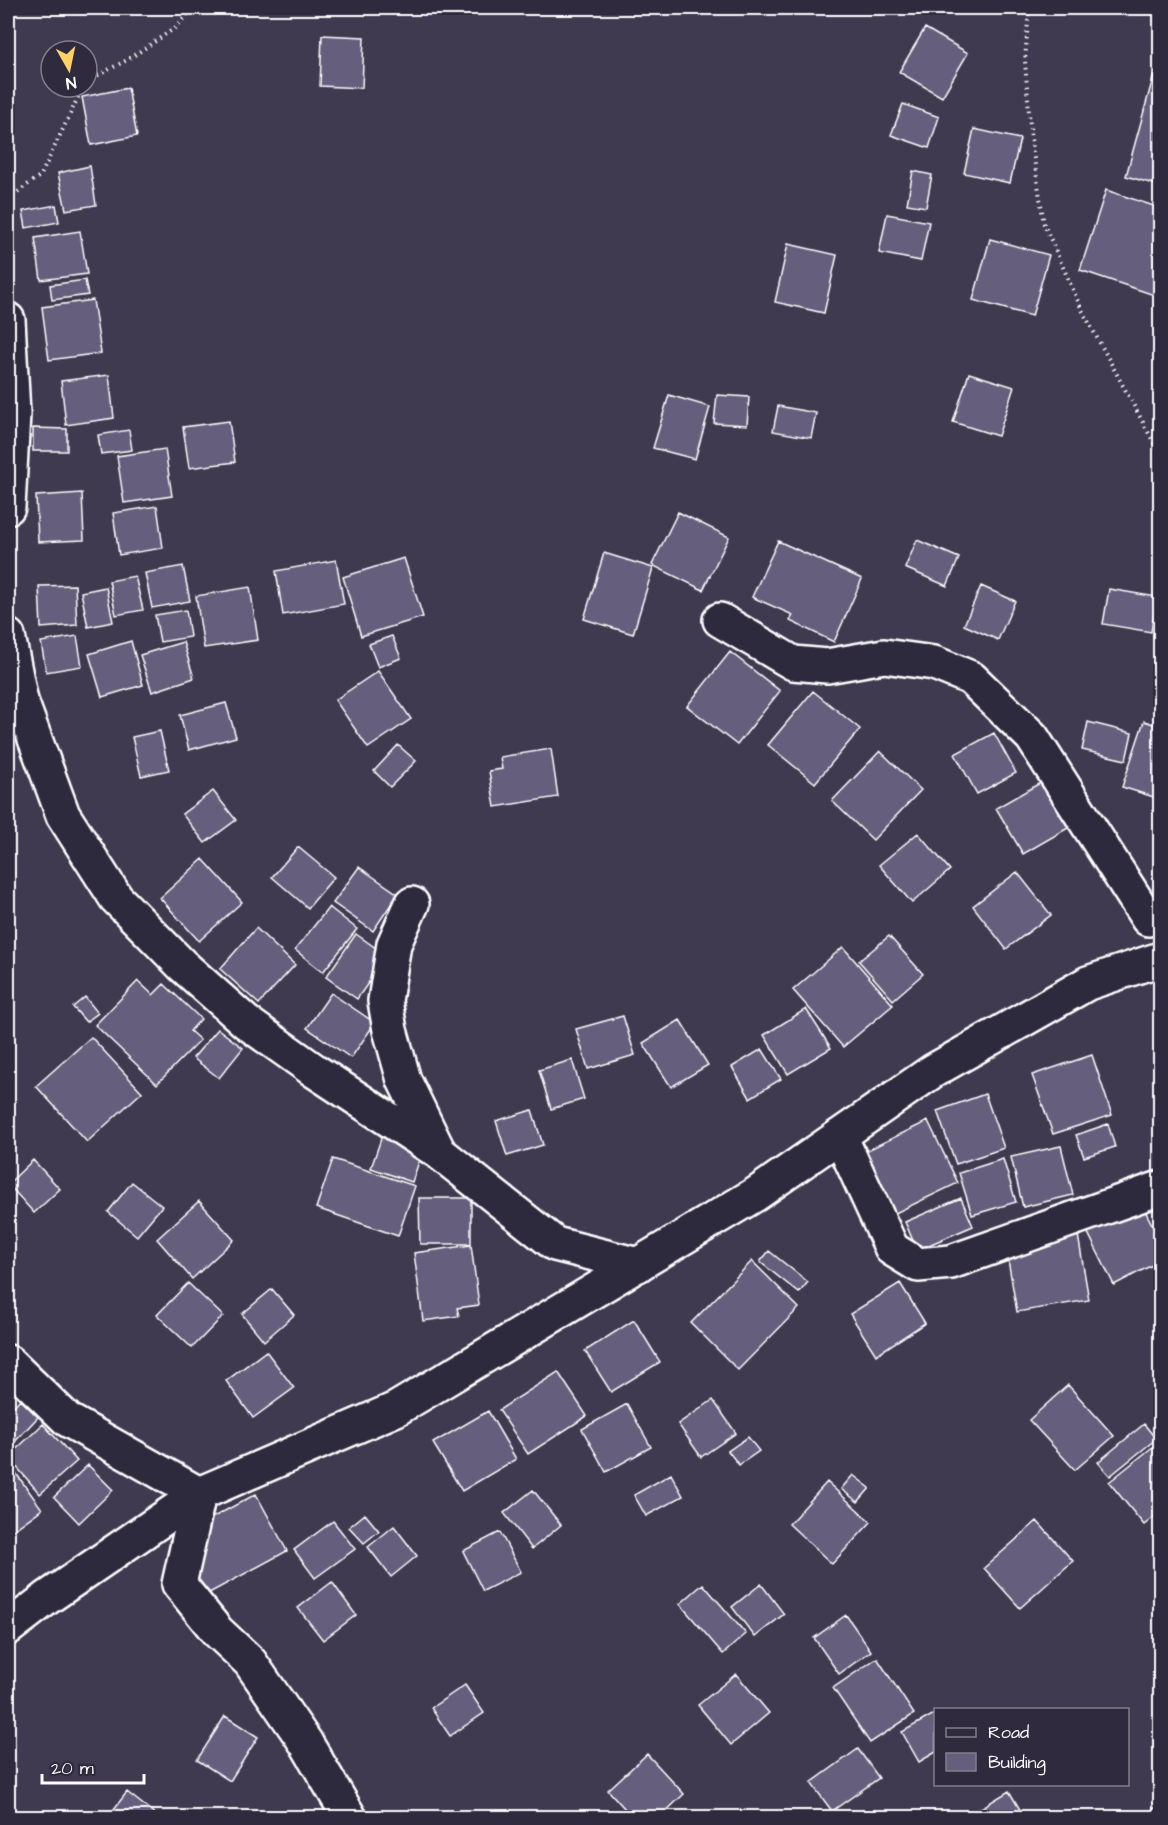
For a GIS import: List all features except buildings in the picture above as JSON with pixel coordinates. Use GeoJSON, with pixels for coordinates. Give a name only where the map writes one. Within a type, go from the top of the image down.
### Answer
{"type":"FeatureCollection","features":[{"type":"Feature","properties":{"kind":"street"},"geometry":{"type":"LineString","coordinates":[[8,320],[13,414],[8,507]]}},
{"type":"Feature","properties":{"kind":"street"},"geometry":{"type":"LineString","coordinates":[[720,620],[793,663],[826,666],[884,657],[934,663],[971,678],[1032,736],[1154,923]]}},
{"type":"Feature","properties":{"kind":"street"},"geometry":{"type":"LineString","coordinates":[[8,636],[21,701],[63,815],[116,898],[182,965],[246,1022],[315,1071],[440,1153],[555,1244],[638,1265]]}},
{"type":"Feature","properties":{"kind":"street"},"geometry":{"type":"LineString","coordinates":[[1154,923],[1161,889]]}},
{"type":"Feature","properties":{"kind":"street"},"geometry":{"type":"LineString","coordinates":[[412,904],[394,944],[385,1001],[390,1030],[404,1080],[440,1153]]}},
{"type":"Feature","properties":{"kind":"street"},"geometry":{"type":"LineString","coordinates":[[8,1628],[47,1598],[199,1494],[396,1409],[756,1194],[933,1071],[1088,983],[1161,959]]}},
{"type":"Feature","properties":{"kind":"street"},"geometry":{"type":"LineString","coordinates":[[840,1136],[892,1249],[918,1265],[951,1262],[1161,1188]]}},
{"type":"Feature","properties":{"kind":"street"},"geometry":{"type":"LineString","coordinates":[[8,1362],[68,1420],[199,1494]]}},
{"type":"Feature","properties":{"kind":"street"},"geometry":{"type":"LineString","coordinates":[[199,1494],[179,1584],[218,1631],[250,1662],[306,1743],[350,1818]]}},
{"type":"Feature","properties":{"kind":"path"},"geometry":{"type":"LineString","coordinates":[[99,75],[128,60],[175,28],[193,8]]}},
{"type":"Feature","properties":{"kind":"path"},"geometry":{"type":"LineString","coordinates":[[1029,8],[1025,61],[1031,139],[1044,224],[1081,308],[1161,454]]}},
{"type":"Feature","properties":{"kind":"path"},"geometry":{"type":"LineString","coordinates":[[8,199],[41,175],[78,99]]}}]}
